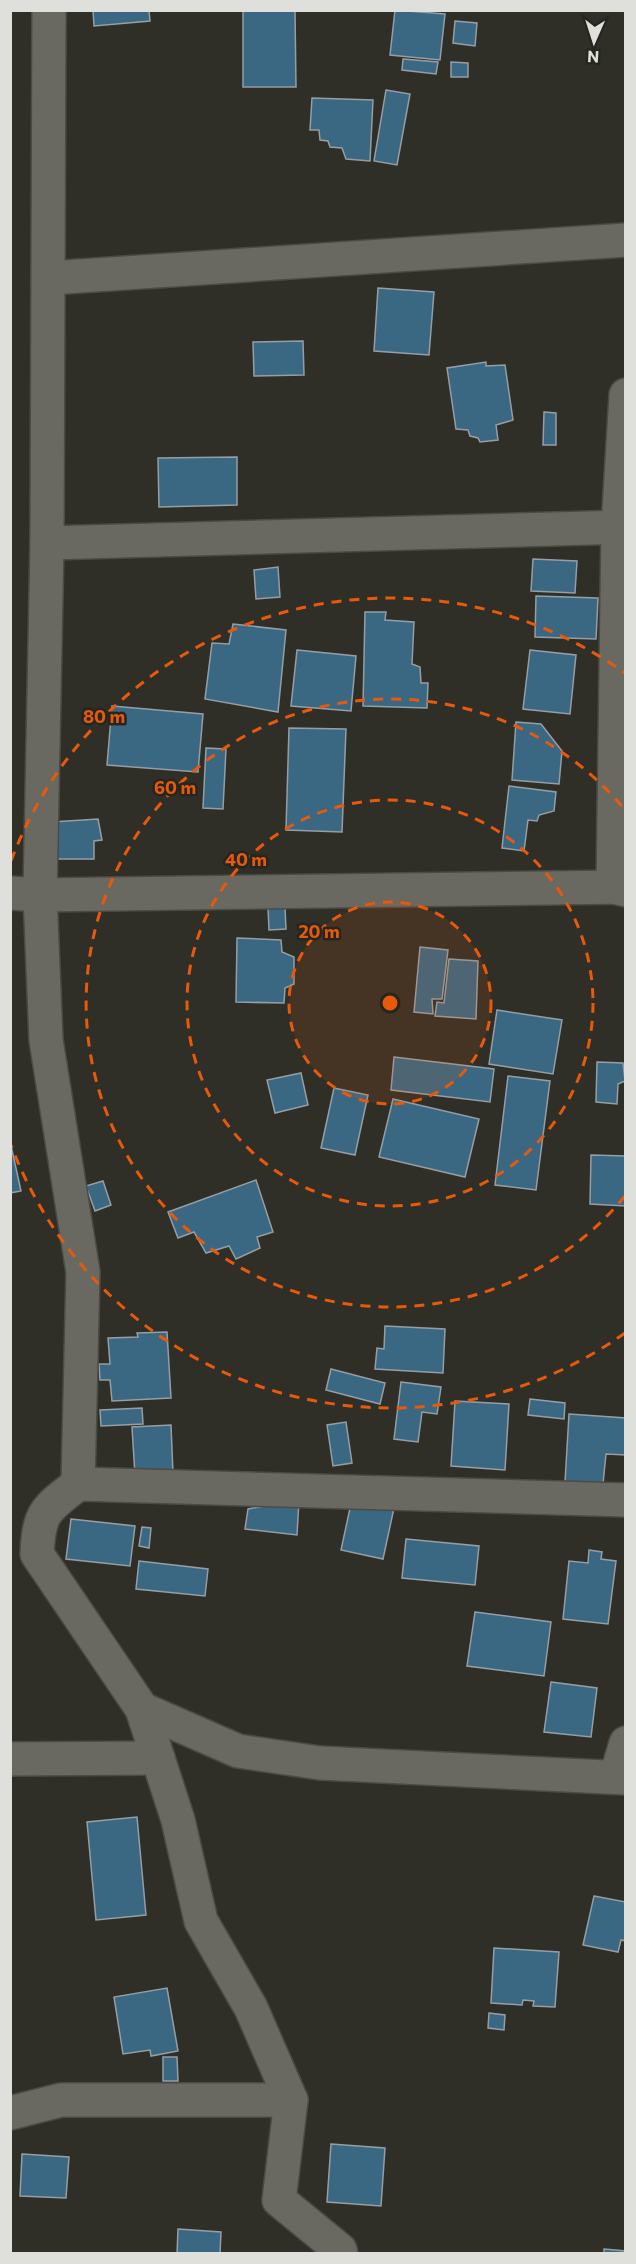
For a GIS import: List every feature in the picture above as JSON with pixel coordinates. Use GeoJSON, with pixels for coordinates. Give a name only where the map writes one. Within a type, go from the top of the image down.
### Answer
{"type":"FeatureCollection","features":[{"type":"Feature","properties":{"kind":"street"},"geometry":{"type":"LineString","coordinates":[[49,10],[47,543],[25,894],[83,1272],[78,1484]]}},
{"type":"Feature","properties":{"kind":"street"},"geometry":{"type":"LineString","coordinates":[[49,278],[626,240]]}},
{"type":"Feature","properties":{"kind":"street"},"geometry":{"type":"LineString","coordinates":[[25,894],[621,888],[622,527],[626,395]]}},
{"type":"Feature","properties":{"kind":"street"},"geometry":{"type":"LineString","coordinates":[[47,543],[622,527]]}},
{"type":"Feature","properties":{"kind":"street"},"geometry":{"type":"LineString","coordinates":[[341,2253],[279,2200],[291,2100],[251,2008],[201,1921],[178,1820],[142,1709],[38,1554],[38,1529],[48,1508],[78,1484],[626,1500]]}},
{"type":"Feature","properties":{"kind":"street"},"geometry":{"type":"LineString","coordinates":[[142,1709],[238,1751],[308,1761],[621,1778],[626,1743]]}},
{"type":"Feature","properties":{"kind":"street"},"geometry":{"type":"LineString","coordinates":[[10,1759],[158,1758]]}},
{"type":"Feature","properties":{"kind":"street"},"geometry":{"type":"LineString","coordinates":[[10,2113],[61,2100],[291,2100]]}},
{"type":"Feature","properties":{"kind":"building"},"geometry":{"type":"Polygon","coordinates":[[[93,10],[149,10],[150,21],[94,26],[93,10]]]}},
{"type":"Feature","properties":{"kind":"building"},"geometry":{"type":"Polygon","coordinates":[[[243,10],[295,10],[296,87],[243,87],[243,10]]]}},
{"type":"Feature","properties":{"kind":"building"},"geometry":{"type":"Polygon","coordinates":[[[395,10],[445,14],[440,60],[390,55],[395,10]]]}},
{"type":"Feature","properties":{"kind":"building"},"geometry":{"type":"Polygon","coordinates":[[[455,21],[477,23],[475,46],[453,43],[455,21]]]}},
{"type":"Feature","properties":{"kind":"building"},"geometry":{"type":"Polygon","coordinates":[[[403,59],[438,62],[436,74],[402,70],[403,59]]]}},
{"type":"Feature","properties":{"kind":"building"},"geometry":{"type":"Polygon","coordinates":[[[451,62],[468,63],[468,77],[451,77],[451,62]]]}},
{"type":"Feature","properties":{"kind":"building"},"geometry":{"type":"Polygon","coordinates":[[[386,90],[410,94],[397,165],[374,161],[386,90]]]}},
{"type":"Feature","properties":{"kind":"building"},"geometry":{"type":"Polygon","coordinates":[[[312,98],[373,100],[370,161],[346,159],[342,148],[330,147],[328,141],[320,140],[319,130],[310,130],[312,98]]]}},
{"type":"Feature","properties":{"kind":"building"},"geometry":{"type":"Polygon","coordinates":[[[378,288],[434,292],[429,355],[374,351],[378,288]]]}},
{"type":"Feature","properties":{"kind":"building"},"geometry":{"type":"Polygon","coordinates":[[[303,341],[304,375],[254,376],[253,342],[303,341]]]}},
{"type":"Feature","properties":{"kind":"building"},"geometry":{"type":"Polygon","coordinates":[[[486,362],[486,366],[505,365],[513,420],[496,425],[498,440],[480,442],[478,438],[470,436],[468,430],[456,429],[447,368],[486,362]]]}},
{"type":"Feature","properties":{"kind":"building"},"geometry":{"type":"Polygon","coordinates":[[[544,412],[556,413],[556,445],[543,445],[544,412]]]}},
{"type":"Feature","properties":{"kind":"building"},"geometry":{"type":"Polygon","coordinates":[[[237,457],[237,505],[159,507],[158,458],[237,457]]]}},
{"type":"Feature","properties":{"kind":"building"},"geometry":{"type":"Polygon","coordinates":[[[533,559],[577,561],[575,593],[531,591],[533,559]]]}},
{"type":"Feature","properties":{"kind":"building"},"geometry":{"type":"Polygon","coordinates":[[[278,567],[280,597],[256,599],[254,570],[278,567]]]}},
{"type":"Feature","properties":{"kind":"building"},"geometry":{"type":"Polygon","coordinates":[[[536,596],[598,598],[596,639],[535,637],[536,596]]]}},
{"type":"Feature","properties":{"kind":"building"},"geometry":{"type":"Polygon","coordinates":[[[365,612],[386,612],[385,620],[414,622],[412,664],[420,667],[421,683],[428,683],[427,708],[363,706],[365,612]]]}},
{"type":"Feature","properties":{"kind":"building"},"geometry":{"type":"Polygon","coordinates":[[[233,624],[286,630],[278,712],[205,699],[212,643],[229,644],[233,624]]]}},
{"type":"Feature","properties":{"kind":"building"},"geometry":{"type":"Polygon","coordinates":[[[297,650],[356,656],[351,711],[291,706],[297,650]]]}},
{"type":"Feature","properties":{"kind":"building"},"geometry":{"type":"Polygon","coordinates":[[[530,650],[576,655],[570,714],[523,709],[530,650]]]}},
{"type":"Feature","properties":{"kind":"building"},"geometry":{"type":"Polygon","coordinates":[[[112,706],[203,714],[198,772],[107,765],[112,706]]]}},
{"type":"Feature","properties":{"kind":"building"},"geometry":{"type":"Polygon","coordinates":[[[516,722],[541,724],[562,751],[559,784],[512,780],[516,722]]]}},
{"type":"Feature","properties":{"kind":"building"},"geometry":{"type":"Polygon","coordinates":[[[289,728],[346,729],[342,832],[286,830],[289,728]]]}},
{"type":"Feature","properties":{"kind":"building"},"geometry":{"type":"Polygon","coordinates":[[[206,748],[226,749],[223,809],[203,808],[206,748]]]}},
{"type":"Feature","properties":{"kind":"building"},"geometry":{"type":"Polygon","coordinates":[[[509,786],[556,792],[554,811],[539,815],[537,821],[528,820],[524,851],[502,848],[509,786]]]}},
{"type":"Feature","properties":{"kind":"building"},"geometry":{"type":"Polygon","coordinates":[[[98,819],[102,840],[94,841],[94,859],[52,859],[52,822],[98,819]]]}},
{"type":"Feature","properties":{"kind":"building"},"geometry":{"type":"Polygon","coordinates":[[[285,907],[286,929],[269,930],[268,908],[285,907]]]}},
{"type":"Feature","properties":{"kind":"building"},"geometry":{"type":"Polygon","coordinates":[[[237,938],[281,940],[282,952],[294,957],[294,984],[285,988],[284,1003],[236,1002],[237,938]]]}},
{"type":"Feature","properties":{"kind":"building"},"geometry":{"type":"Polygon","coordinates":[[[420,947],[448,950],[442,999],[432,999],[433,1014],[414,1012],[420,947]]]}},
{"type":"Feature","properties":{"kind":"building"},"geometry":{"type":"Polygon","coordinates":[[[449,959],[478,961],[476,1019],[435,1016],[437,1002],[444,1003],[449,959]]]}},
{"type":"Feature","properties":{"kind":"building"},"geometry":{"type":"Polygon","coordinates":[[[497,1010],[562,1020],[553,1074],[489,1064],[497,1010]]]}},
{"type":"Feature","properties":{"kind":"building"},"geometry":{"type":"Polygon","coordinates":[[[394,1057],[494,1069],[490,1102],[391,1090],[394,1057]]]}},
{"type":"Feature","properties":{"kind":"building"},"geometry":{"type":"Polygon","coordinates":[[[597,1062],[623,1063],[625,1081],[618,1084],[617,1104],[596,1102],[597,1062]]]}},
{"type":"Feature","properties":{"kind":"building"},"geometry":{"type":"Polygon","coordinates":[[[301,1073],[308,1105],[275,1113],[267,1080],[301,1073]]]}},
{"type":"Feature","properties":{"kind":"building"},"geometry":{"type":"Polygon","coordinates":[[[508,1076],[550,1081],[536,1190],[495,1185],[508,1076]]]}},
{"type":"Feature","properties":{"kind":"building"},"geometry":{"type":"Polygon","coordinates":[[[334,1088],[368,1095],[355,1155],[321,1148],[334,1088]]]}},
{"type":"Feature","properties":{"kind":"building"},"geometry":{"type":"Polygon","coordinates":[[[393,1099],[479,1119],[465,1177],[379,1157],[393,1099]]]}},
{"type":"Feature","properties":{"kind":"building"},"geometry":{"type":"Polygon","coordinates":[[[10,1141],[21,1191],[10,1193],[10,1141]]]}},
{"type":"Feature","properties":{"kind":"building"},"geometry":{"type":"Polygon","coordinates":[[[591,1155],[626,1156],[626,1206],[590,1204],[591,1155]]]}},
{"type":"Feature","properties":{"kind":"building"},"geometry":{"type":"Polygon","coordinates":[[[256,1180],[273,1232],[257,1237],[260,1248],[236,1259],[229,1246],[206,1253],[194,1232],[178,1238],[168,1212],[256,1180]]]}},
{"type":"Feature","properties":{"kind":"building"},"geometry":{"type":"Polygon","coordinates":[[[103,1181],[111,1205],[95,1211],[86,1186],[103,1181]]]}},
{"type":"Feature","properties":{"kind":"building"},"geometry":{"type":"Polygon","coordinates":[[[385,1326],[445,1329],[443,1373],[375,1369],[377,1348],[384,1349],[385,1326]]]}},
{"type":"Feature","properties":{"kind":"building"},"geometry":{"type":"Polygon","coordinates":[[[167,1332],[171,1398],[112,1401],[110,1380],[100,1380],[99,1364],[110,1364],[108,1338],[138,1337],[137,1333],[167,1332]]]}},
{"type":"Feature","properties":{"kind":"building"},"geometry":{"type":"Polygon","coordinates":[[[331,1369],[385,1383],[380,1404],[326,1390],[331,1369]]]}},
{"type":"Feature","properties":{"kind":"building"},"geometry":{"type":"Polygon","coordinates":[[[401,1382],[441,1387],[437,1414],[422,1412],[418,1442],[394,1439],[401,1382]]]}},
{"type":"Feature","properties":{"kind":"building"},"geometry":{"type":"Polygon","coordinates":[[[530,1399],[565,1403],[564,1419],[528,1415],[530,1399]]]}},
{"type":"Feature","properties":{"kind":"building"},"geometry":{"type":"Polygon","coordinates":[[[455,1401],[509,1404],[505,1470],[451,1466],[455,1401]]]}},
{"type":"Feature","properties":{"kind":"building"},"geometry":{"type":"Polygon","coordinates":[[[142,1408],[143,1424],[101,1426],[100,1410],[142,1408]]]}},
{"type":"Feature","properties":{"kind":"building"},"geometry":{"type":"Polygon","coordinates":[[[569,1414],[626,1418],[626,1455],[606,1454],[603,1484],[565,1482],[569,1414]]]}},
{"type":"Feature","properties":{"kind":"building"},"geometry":{"type":"Polygon","coordinates":[[[346,1422],[352,1463],[333,1466],[327,1425],[346,1422]]]}},
{"type":"Feature","properties":{"kind":"building"},"geometry":{"type":"Polygon","coordinates":[[[171,1425],[173,1474],[135,1476],[132,1427],[171,1425]]]}},
{"type":"Feature","properties":{"kind":"building"},"geometry":{"type":"Polygon","coordinates":[[[352,1499],[394,1508],[383,1559],[341,1550],[352,1499]]]}},
{"type":"Feature","properties":{"kind":"building"},"geometry":{"type":"Polygon","coordinates":[[[299,1500],[297,1535],[245,1529],[248,1509],[299,1500]]]}},
{"type":"Feature","properties":{"kind":"building"},"geometry":{"type":"Polygon","coordinates":[[[71,1519],[135,1526],[130,1566],[66,1559],[71,1519]]]}},
{"type":"Feature","properties":{"kind":"building"},"geometry":{"type":"Polygon","coordinates":[[[142,1527],[151,1528],[149,1548],[139,1546],[142,1527]]]}},
{"type":"Feature","properties":{"kind":"building"},"geometry":{"type":"Polygon","coordinates":[[[406,1539],[479,1546],[475,1585],[402,1578],[406,1539]]]}},
{"type":"Feature","properties":{"kind":"building"},"geometry":{"type":"Polygon","coordinates":[[[589,1550],[602,1552],[601,1559],[616,1561],[608,1624],[563,1619],[569,1561],[588,1563],[589,1550]]]}},
{"type":"Feature","properties":{"kind":"building"},"geometry":{"type":"Polygon","coordinates":[[[139,1561],[208,1569],[205,1596],[136,1589],[139,1561]]]}},
{"type":"Feature","properties":{"kind":"building"},"geometry":{"type":"Polygon","coordinates":[[[475,1612],[551,1622],[544,1676],[467,1666],[475,1612]]]}},
{"type":"Feature","properties":{"kind":"building"},"geometry":{"type":"Polygon","coordinates":[[[551,1682],[597,1688],[591,1737],[544,1732],[551,1682]]]}},
{"type":"Feature","properties":{"kind":"building"},"geometry":{"type":"Polygon","coordinates":[[[137,1817],[146,1915],[96,1920],[87,1822],[137,1817]]]}},
{"type":"Feature","properties":{"kind":"building"},"geometry":{"type":"Polygon","coordinates":[[[594,1896],[626,1902],[626,1941],[621,1940],[618,1952],[583,1945],[594,1896]]]}},
{"type":"Feature","properties":{"kind":"building"},"geometry":{"type":"Polygon","coordinates":[[[494,1948],[559,1952],[555,2007],[533,2006],[534,2001],[523,2000],[522,2005],[491,2003],[494,1948]]]}},
{"type":"Feature","properties":{"kind":"building"},"geometry":{"type":"Polygon","coordinates":[[[167,1988],[178,2051],[151,2056],[150,2050],[123,2054],[114,1997],[167,1988]]]}},
{"type":"Feature","properties":{"kind":"building"},"geometry":{"type":"Polygon","coordinates":[[[489,2013],[505,2015],[504,2030],[488,2028],[489,2013]]]}},
{"type":"Feature","properties":{"kind":"building"},"geometry":{"type":"Polygon","coordinates":[[[163,2057],[177,2057],[178,2081],[163,2081],[163,2057]]]}},
{"type":"Feature","properties":{"kind":"building"},"geometry":{"type":"Polygon","coordinates":[[[331,2144],[385,2148],[381,2206],[327,2202],[331,2144]]]}},
{"type":"Feature","properties":{"kind":"building"},"geometry":{"type":"Polygon","coordinates":[[[22,2154],[69,2157],[66,2198],[20,2196],[22,2154]]]}},
{"type":"Feature","properties":{"kind":"building"},"geometry":{"type":"Polygon","coordinates":[[[178,2229],[221,2232],[220,2254],[177,2254],[178,2229]]]}},
{"type":"Feature","properties":{"kind":"building"},"geometry":{"type":"Polygon","coordinates":[[[604,2249],[626,2251],[626,2254],[604,2254],[604,2249]]]}}]}
